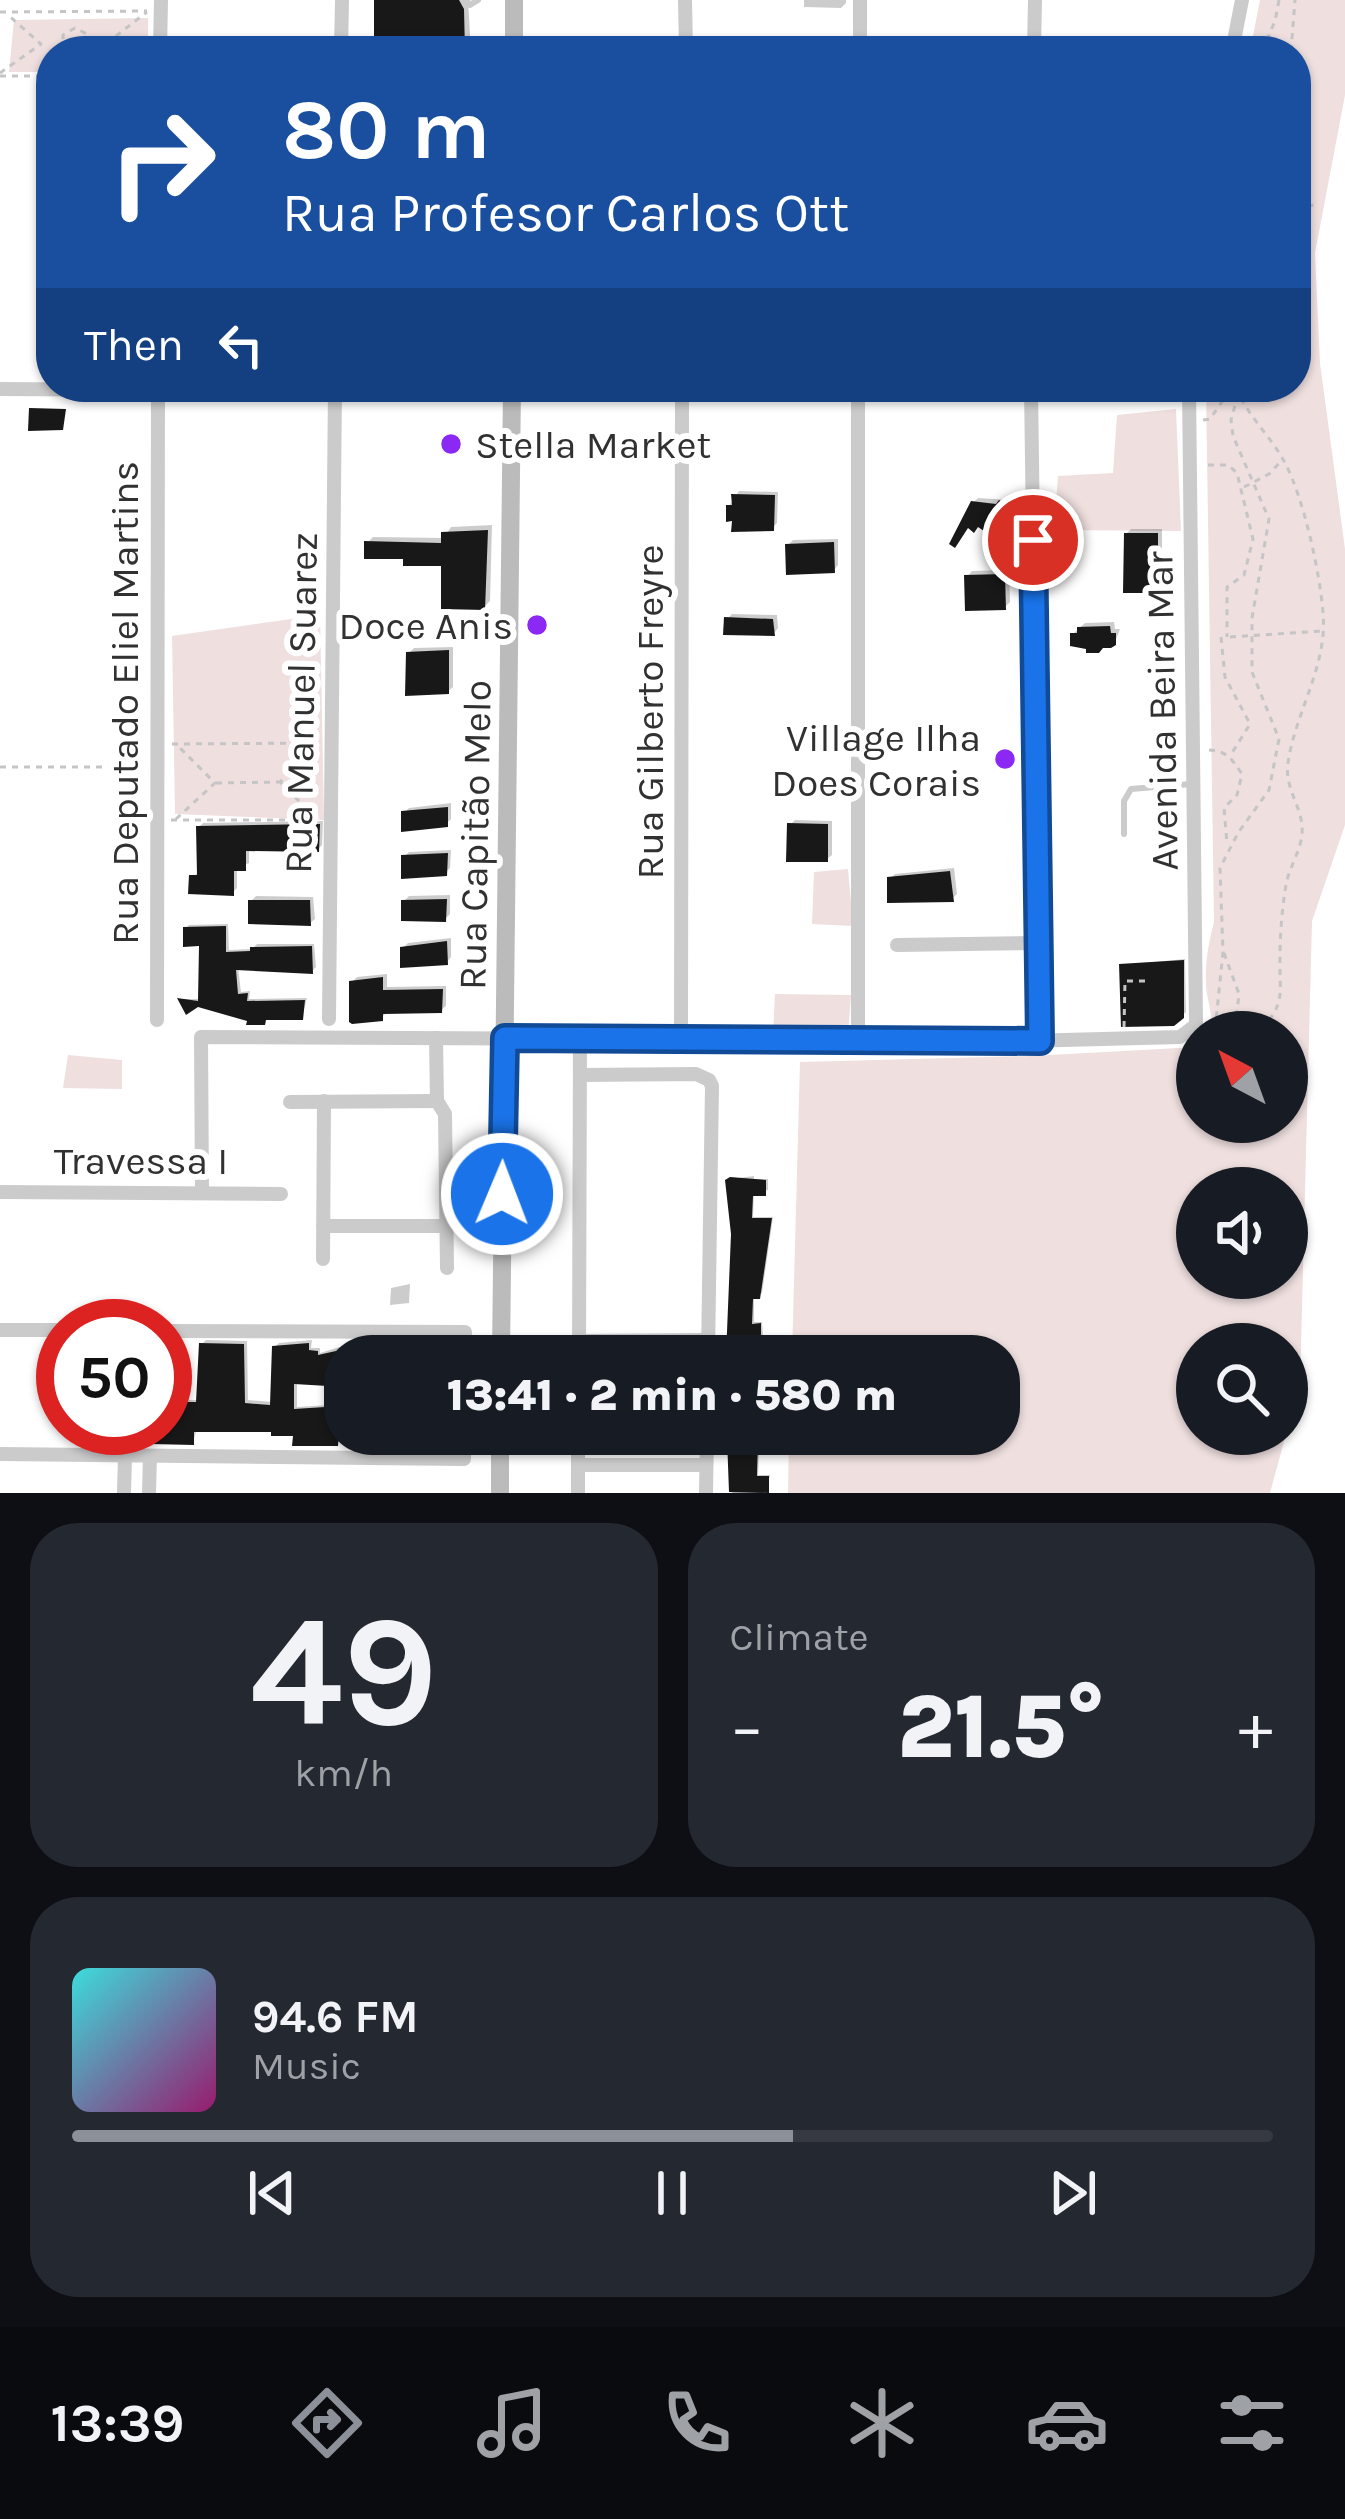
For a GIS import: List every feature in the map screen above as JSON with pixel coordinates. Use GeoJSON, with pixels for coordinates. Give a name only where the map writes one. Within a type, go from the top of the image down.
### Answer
{"type":"FeatureCollection","features":[{"type":"Feature","properties":{"kind":"main road"},"geometry":{"type":"LineString","coordinates":[[514,0],[514,36]]}},
{"type":"Feature","properties":{"kind":"main road","name":"Rua Capitão Melo"},"geometry":{"type":"LineString","coordinates":[[501,1335],[512,402]]}},
{"type":"Feature","properties":{"kind":"main road"},"geometry":{"type":"LineString","coordinates":[[500,1455],[500,1493]]}},
{"type":"Feature","properties":{"kind":"street"},"geometry":{"type":"LineString","coordinates":[[341,36],[342,0]]}},
{"type":"Feature","properties":{"kind":"street"},"geometry":{"type":"LineString","coordinates":[[685,0],[686,36]]}},
{"type":"Feature","properties":{"kind":"street"},"geometry":{"type":"LineString","coordinates":[[860,0],[860,36]]}},
{"type":"Feature","properties":{"kind":"street"},"geometry":{"type":"LineString","coordinates":[[1034,36],[1035,0]]}},
{"type":"Feature","properties":{"kind":"street"},"geometry":{"type":"LineString","coordinates":[[1235,36],[1242,0]]}},
{"type":"Feature","properties":{"kind":"street"},"geometry":{"type":"LineString","coordinates":[[0,389],[36,389]]}},
{"type":"Feature","properties":{"kind":"street","name":"Rua Deputado Eliel Martins"},"geometry":{"type":"LineString","coordinates":[[157,1020],[158,402]]}},
{"type":"Feature","properties":{"kind":"street","name":"Rua Manuel Suarez"},"geometry":{"type":"LineString","coordinates":[[329,1019],[325,820],[335,402]]}},
{"type":"Feature","properties":{"kind":"street","name":"Rua Gilberto Freyre"},"geometry":{"type":"LineString","coordinates":[[681,1038],[682,402]]}},
{"type":"Feature","properties":{"kind":"street"},"geometry":{"type":"LineString","coordinates":[[857,1040],[858,402]]}},
{"type":"Feature","properties":{"kind":"street"},"geometry":{"type":"LineString","coordinates":[[202,1193],[201,1037],[1040,1041],[1031,402]]}},
{"type":"Feature","properties":{"kind":"street","name":"Avenida Beira Mar"},"geometry":{"type":"LineString","coordinates":[[1040,1041],[1180,1037],[1196,1024],[1189,402]]}},
{"type":"Feature","properties":{"kind":"street"},"geometry":{"type":"LineString","coordinates":[[897,945],[1040,943]]}},
{"type":"Feature","properties":{"kind":"street"},"geometry":{"type":"LineString","coordinates":[[436,1038],[437,1101],[445,1114],[447,1268]]}},
{"type":"Feature","properties":{"kind":"street"},"geometry":{"type":"LineString","coordinates":[[579,1335],[580,1038]]}},
{"type":"Feature","properties":{"kind":"street"},"geometry":{"type":"LineString","coordinates":[[580,1075],[696,1074],[712,1086],[708,1335]]}},
{"type":"Feature","properties":{"kind":"street"},"geometry":{"type":"LineString","coordinates":[[290,1102],[437,1101]]}},
{"type":"Feature","properties":{"kind":"street"},"geometry":{"type":"LineString","coordinates":[[322,1259],[324,1102]]}},
{"type":"Feature","properties":{"kind":"street","name":"Travessa I"},"geometry":{"type":"LineString","coordinates":[[0,1192],[281,1194]]}},
{"type":"Feature","properties":{"kind":"street"},"geometry":{"type":"LineString","coordinates":[[323,1226],[446,1226]]}},
{"type":"Feature","properties":{"kind":"street"},"geometry":{"type":"LineString","coordinates":[[0,1330],[36,1330]]}},
{"type":"Feature","properties":{"kind":"street"},"geometry":{"type":"LineString","coordinates":[[192,1330],[465,1335]]}},
{"type":"Feature","properties":{"kind":"street"},"geometry":{"type":"LineString","coordinates":[[0,1454],[464,1460],[464,1455]]}},
{"type":"Feature","properties":{"kind":"street"},"geometry":{"type":"LineString","coordinates":[[578,1455],[578,1493]]}},
{"type":"Feature","properties":{"kind":"street"},"geometry":{"type":"LineString","coordinates":[[706,1455],[706,1493]]}},
{"type":"Feature","properties":{"kind":"street"},"geometry":{"type":"LineString","coordinates":[[124,1456],[124,1493]]}},
{"type":"Feature","properties":{"kind":"street"},"geometry":{"type":"LineString","coordinates":[[149,1493],[150,1456]]}},
{"type":"Feature","properties":{"kind":"street"},"geometry":{"type":"LineString","coordinates":[[578,1465],[706,1465]]}},
{"type":"Feature","properties":{"kind":"lane"},"geometry":{"type":"LineString","coordinates":[[466,0],[470,4],[478,0]]}},
{"type":"Feature","properties":{"kind":"lane"},"geometry":{"type":"LineString","coordinates":[[477,638],[509,638]]}},
{"type":"Feature","properties":{"kind":"lane"},"geometry":{"type":"LineString","coordinates":[[1124,834],[1124,801],[1131,788],[1194,784]]}},
{"type":"Feature","properties":{"kind":"path"},"geometry":{"type":"LineString","coordinates":[[1268,36],[1279,0]]}},
{"type":"Feature","properties":{"kind":"path"},"geometry":{"type":"LineString","coordinates":[[1292,36],[1294,0]]}},
{"type":"Feature","properties":{"kind":"path"},"geometry":{"type":"LineString","coordinates":[[3,12],[157,7]]}},
{"type":"Feature","properties":{"kind":"path"},"geometry":{"type":"LineString","coordinates":[[117,36],[157,7]]}},
{"type":"Feature","properties":{"kind":"path"},"geometry":{"type":"LineString","coordinates":[[74,11],[75,28]]}},
{"type":"Feature","properties":{"kind":"path"},"geometry":{"type":"LineString","coordinates":[[3,12],[36,40]]}},
{"type":"Feature","properties":{"kind":"path"},"geometry":{"type":"LineString","coordinates":[[63,36],[75,28]]}},
{"type":"Feature","properties":{"kind":"path"},"geometry":{"type":"LineString","coordinates":[[75,28],[87,36]]}},
{"type":"Feature","properties":{"kind":"path"},"geometry":{"type":"LineString","coordinates":[[0,74],[36,48]]}},
{"type":"Feature","properties":{"kind":"path"},"geometry":{"type":"LineString","coordinates":[[0,74],[36,75]]}},
{"type":"Feature","properties":{"kind":"path"},"geometry":{"type":"LineString","coordinates":[[1311,206],[1316,204]]}},
{"type":"Feature","properties":{"kind":"path"},"geometry":{"type":"LineString","coordinates":[[1190,421],[1210,419],[1222,402]]}},
{"type":"Feature","properties":{"kind":"path"},"geometry":{"type":"LineString","coordinates":[[1214,1011],[1223,952],[1220,868],[1270,790],[1279,739],[1252,672],[1252,635],[1269,519],[1233,436],[1235,402]]}},
{"type":"Feature","properties":{"kind":"path"},"geometry":{"type":"LineString","coordinates":[[1243,402],[1283,459],[1299,495],[1324,612],[1323,644],[1287,767],[1302,835],[1286,882],[1279,960],[1284,991],[1276,1011]]}},
{"type":"Feature","properties":{"kind":"path"},"geometry":{"type":"LineString","coordinates":[[1243,488],[1283,459]]}},
{"type":"Feature","properties":{"kind":"path"},"geometry":{"type":"LineString","coordinates":[[1208,465],[1228,465],[1237,473],[1253,539],[1244,574],[1228,587],[1225,677],[1250,724],[1230,756]]}},
{"type":"Feature","properties":{"kind":"path"},"geometry":{"type":"LineString","coordinates":[[1192,634],[1323,632]]}},
{"type":"Feature","properties":{"kind":"path"},"geometry":{"type":"LineString","coordinates":[[157,744],[326,743]]}},
{"type":"Feature","properties":{"kind":"path"},"geometry":{"type":"LineString","coordinates":[[175,820],[215,783],[280,782],[326,743]]}},
{"type":"Feature","properties":{"kind":"path"},"geometry":{"type":"LineString","coordinates":[[176,744],[215,783]]}},
{"type":"Feature","properties":{"kind":"path"},"geometry":{"type":"LineString","coordinates":[[1207,750],[1230,756],[1242,780],[1237,795],[1224,808],[1222,828],[1228,849]]}},
{"type":"Feature","properties":{"kind":"path"},"geometry":{"type":"LineString","coordinates":[[0,767],[157,766]]}},
{"type":"Feature","properties":{"kind":"path"},"geometry":{"type":"LineString","coordinates":[[280,782],[325,820]]}},
{"type":"Feature","properties":{"kind":"path"},"geometry":{"type":"LineString","coordinates":[[157,820],[325,820]]}},
{"type":"Feature","properties":{"kind":"path"},"geometry":{"type":"LineString","coordinates":[[1223,952],[1240,994],[1236,1011]]}},
{"type":"Feature","properties":{"kind":"path"},"geometry":{"type":"LineString","coordinates":[[1124,1029],[1125,981],[1144,981],[1145,986]]}},
{"type":"Feature","properties":{"kind":"shaded area"},"geometry":{"type":"Polygon","coordinates":[[[1260,0],[1345,0],[1345,95],[1315,253],[1320,363],[1345,549],[1345,825],[1312,921],[1308,1076],[1308,1011],[1210,1011],[1208,952],[1214,922],[1206,402],[1311,402],[1311,36],[1253,36],[1260,0]]]}},
{"type":"Feature","properties":{"kind":"shaded area"},"geometry":{"type":"Polygon","coordinates":[[[148,18],[148,36],[36,36],[36,72],[9,72],[14,20],[148,18]]]}},
{"type":"Feature","properties":{"kind":"shaded area"},"geometry":{"type":"Polygon","coordinates":[[[1176,409],[1181,531],[1054,530],[1058,476],[1113,473],[1117,415],[1176,409]]]}},
{"type":"Feature","properties":{"kind":"shaded area"},"geometry":{"type":"Polygon","coordinates":[[[320,615],[324,820],[175,814],[172,636],[320,615]]]}},
{"type":"Feature","properties":{"kind":"shaded area"},"geometry":{"type":"Polygon","coordinates":[[[848,869],[853,926],[812,924],[814,872],[848,869]]]}},
{"type":"Feature","properties":{"kind":"shaded area"},"geometry":{"type":"Polygon","coordinates":[[[775,994],[851,995],[848,1035],[773,1035],[775,994]]]}},
{"type":"Feature","properties":{"kind":"shaded area"},"geometry":{"type":"Polygon","coordinates":[[[1176,1048],[1176,1143],[1306,1143],[1306,1167],[1176,1167],[1176,1299],[1302,1299],[1302,1323],[1176,1323],[1176,1455],[1280,1455],[1270,1493],[788,1493],[789,1455],[1020,1455],[1020,1335],[793,1335],[800,1062],[1176,1048]]]}},
{"type":"Feature","properties":{"kind":"shaded area"},"geometry":{"type":"Polygon","coordinates":[[[68,1055],[122,1060],[122,1089],[63,1088],[68,1055]]]}},
{"type":"Feature","properties":{"kind":"building"},"geometry":{"type":"Polygon","coordinates":[[[374,0],[459,0],[464,9],[465,36],[374,36],[374,0]]]}},
{"type":"Feature","properties":{"kind":"building"},"geometry":{"type":"Polygon","coordinates":[[[29,408],[66,409],[63,430],[28,431],[29,408]]]}},
{"type":"Feature","properties":{"kind":"building"},"geometry":{"type":"Polygon","coordinates":[[[731,494],[775,495],[774,531],[731,532],[726,505],[732,505],[731,494]]]}},
{"type":"Feature","properties":{"kind":"building"},"geometry":{"type":"Polygon","coordinates":[[[1008,499],[1019,505],[1003,531],[978,527],[974,533],[968,528],[955,548],[949,544],[971,501],[1005,504],[1008,499]]]}},
{"type":"Feature","properties":{"kind":"building"},"geometry":{"type":"Polygon","coordinates":[[[488,530],[485,610],[441,609],[441,566],[364,559],[364,541],[441,543],[441,532],[488,530]]]}},
{"type":"Feature","properties":{"kind":"building"},"geometry":{"type":"Polygon","coordinates":[[[1124,533],[1158,533],[1158,593],[1123,593],[1124,533]]]}},
{"type":"Feature","properties":{"kind":"building"},"geometry":{"type":"Polygon","coordinates":[[[834,542],[835,573],[786,575],[785,544],[834,542]]]}},
{"type":"Feature","properties":{"kind":"building"},"geometry":{"type":"Polygon","coordinates":[[[1005,574],[1006,610],[965,611],[964,575],[1005,574]]]}},
{"type":"Feature","properties":{"kind":"building"},"geometry":{"type":"Polygon","coordinates":[[[724,617],[773,619],[775,636],[723,635],[724,617]]]}},
{"type":"Feature","properties":{"kind":"building"},"geometry":{"type":"Polygon","coordinates":[[[1110,626],[1111,633],[1116,633],[1116,645],[1111,648],[1086,653],[1086,649],[1070,646],[1070,633],[1077,633],[1077,627],[1110,626]]]}},
{"type":"Feature","properties":{"kind":"building"},"geometry":{"type":"Polygon","coordinates":[[[449,650],[449,694],[405,696],[406,652],[449,650]]]}},
{"type":"Feature","properties":{"kind":"building"},"geometry":{"type":"Polygon","coordinates":[[[448,807],[448,827],[401,832],[401,811],[448,807]]]}},
{"type":"Feature","properties":{"kind":"building"},"geometry":{"type":"Polygon","coordinates":[[[787,823],[828,824],[828,862],[786,862],[787,823]]]}},
{"type":"Feature","properties":{"kind":"building"},"geometry":{"type":"Polygon","coordinates":[[[320,824],[319,852],[246,851],[246,871],[234,871],[234,896],[188,894],[189,875],[197,875],[196,826],[320,824]]]}},
{"type":"Feature","properties":{"kind":"building"},"geometry":{"type":"Polygon","coordinates":[[[448,853],[447,876],[401,879],[401,855],[448,853]]]}},
{"type":"Feature","properties":{"kind":"building"},"geometry":{"type":"Polygon","coordinates":[[[950,871],[954,902],[887,903],[887,877],[950,871]]]}},
{"type":"Feature","properties":{"kind":"building"},"geometry":{"type":"Polygon","coordinates":[[[447,899],[446,922],[401,921],[401,900],[447,899]]]}},
{"type":"Feature","properties":{"kind":"building"},"geometry":{"type":"Polygon","coordinates":[[[248,900],[310,900],[311,926],[248,924],[248,900]]]}},
{"type":"Feature","properties":{"kind":"building"},"geometry":{"type":"Polygon","coordinates":[[[226,926],[226,952],[312,946],[313,974],[236,970],[238,994],[248,993],[247,1001],[305,1000],[303,1020],[246,1025],[247,1021],[198,1007],[186,1015],[177,998],[198,1001],[199,946],[183,947],[183,927],[226,926]]]}},
{"type":"Feature","properties":{"kind":"building"},"geometry":{"type":"Polygon","coordinates":[[[447,941],[448,965],[400,968],[400,947],[447,941]]]}},
{"type":"Feature","properties":{"kind":"building"},"geometry":{"type":"Polygon","coordinates":[[[1184,960],[1184,1011],[1176,1011],[1176,1024],[1121,1027],[1119,964],[1184,960]]]}},
{"type":"Feature","properties":{"kind":"building"},"geometry":{"type":"Polygon","coordinates":[[[383,977],[383,990],[443,989],[442,1013],[383,1014],[383,1021],[349,1022],[349,981],[383,977]]]}},
{"type":"Feature","properties":{"kind":"building"},"geometry":{"type":"Polygon","coordinates":[[[725,1180],[766,1180],[766,1196],[753,1196],[752,1218],[772,1218],[760,1299],[753,1299],[752,1324],[761,1323],[761,1335],[727,1335],[731,1234],[725,1180]]]}},
{"type":"Feature","properties":{"kind":"building"},"geometry":{"type":"Polygon","coordinates":[[[199,1343],[244,1344],[245,1403],[270,1405],[272,1346],[309,1343],[309,1350],[324,1354],[324,1386],[294,1384],[294,1409],[324,1407],[324,1446],[292,1446],[293,1436],[271,1436],[271,1432],[194,1432],[192,1445],[192,1402],[196,1402],[199,1343]]]}},
{"type":"Feature","properties":{"kind":"building"},"geometry":{"type":"Polygon","coordinates":[[[728,1455],[758,1455],[757,1476],[769,1476],[769,1493],[729,1492],[728,1455]]]}},
{"type":"Feature","properties":{"kind":"place","name":"Stella Market"},"geometry":{"type":"Point","coordinates":[451,444]}},
{"type":"Feature","properties":{"kind":"place","name":"Doce Anis"},"geometry":{"type":"Point","coordinates":[537,625]}},
{"type":"Feature","properties":{"kind":"place","name":"Village Ilha Does Corais"},"geometry":{"type":"Point","coordinates":[1005,759]}},
{"type":"Feature","properties":{"kind":"route"},"geometry":{"type":"LineString","coordinates":[[502,1194],[505,1038],[1040,1041],[1033,540]]}}]}
